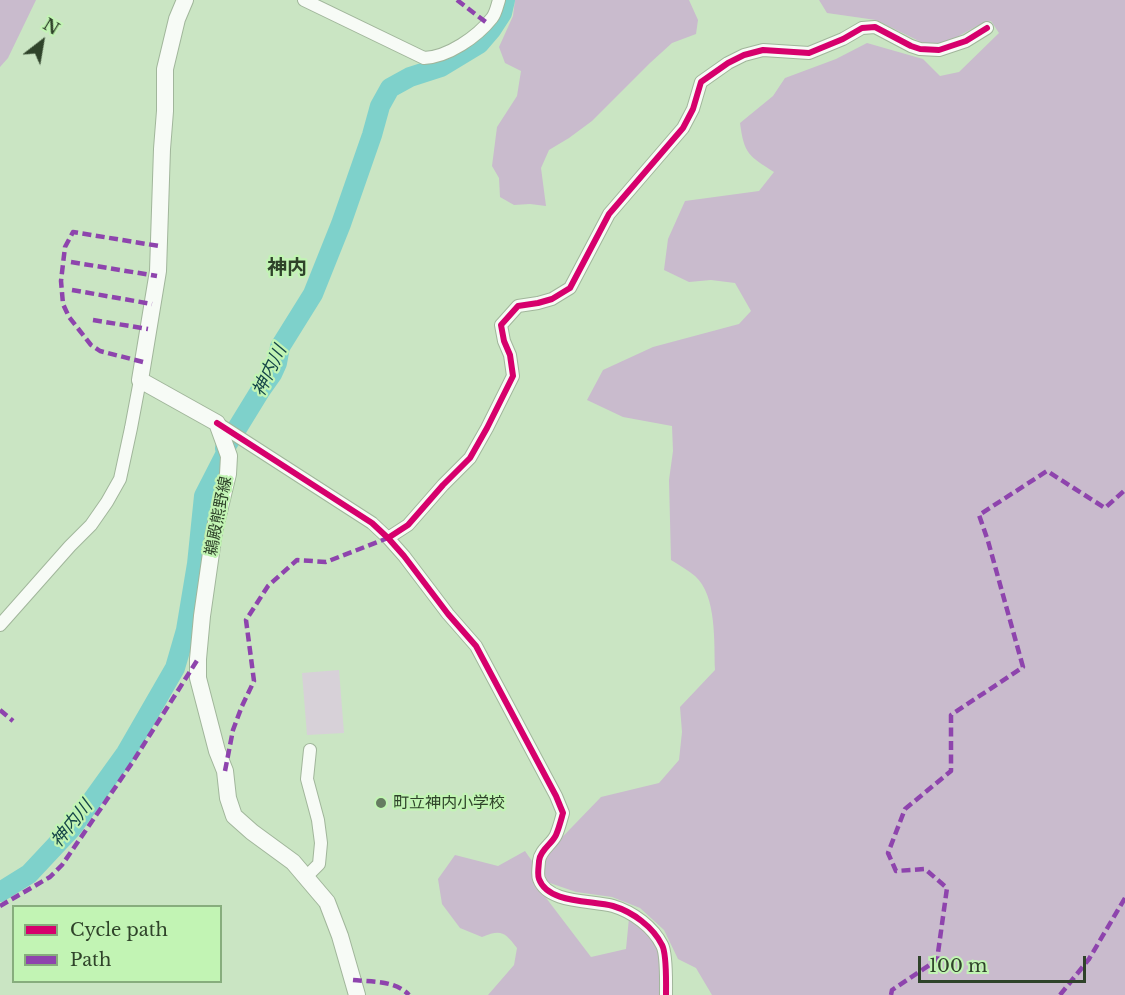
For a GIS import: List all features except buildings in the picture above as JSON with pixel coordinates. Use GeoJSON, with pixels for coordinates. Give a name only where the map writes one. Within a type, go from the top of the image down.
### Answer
{"type":"FeatureCollection","features":[{"type":"Feature","properties":{"kind":"main road"},"geometry":{"type":"LineString","coordinates":[[185,0],[177,19],[165,69],[158,271],[140,380],[217,423]]}},
{"type":"Feature","properties":{"kind":"main road","name":"鵜殿熊野線"},"geometry":{"type":"LineString","coordinates":[[217,423],[229,456],[228,474],[214,532],[201,627],[198,678],[217,751],[225,771],[228,798],[234,816],[293,862],[327,902],[340,936],[357,995]]}},
{"type":"Feature","properties":{"kind":"street"},"geometry":{"type":"LineString","coordinates":[[304,0],[424,58],[434,58],[450,52],[479,31],[493,16],[499,0]]}},
{"type":"Feature","properties":{"kind":"street"},"geometry":{"type":"LineString","coordinates":[[388,538],[408,525],[470,458],[487,428],[513,376],[510,355],[501,325],[518,306],[552,299],[570,288],[609,214],[683,128],[693,109],[701,82],[744,55],[763,50],[809,53],[843,39],[862,28],[875,27],[911,46],[939,50],[966,41],[987,28]]}},
{"type":"Feature","properties":{"kind":"street"},"geometry":{"type":"LineString","coordinates":[[0,625],[91,525],[107,502],[120,479],[140,380]]}},
{"type":"Feature","properties":{"kind":"street"},"geometry":{"type":"LineString","coordinates":[[217,423],[372,523],[404,556],[448,614],[476,646],[563,813],[556,836],[539,857],[539,878],[547,890],[557,896],[613,906],[630,912],[643,922],[664,947],[666,995]]}},
{"type":"Feature","properties":{"kind":"street"},"geometry":{"type":"LineString","coordinates":[[306,877],[319,864],[321,843],[318,820],[307,779],[310,750]]}},
{"type":"Feature","properties":{"kind":"shaded area"},"geometry":{"type":"Polygon","coordinates":[[[0,0],[36,0],[8,58],[0,67],[0,0]]]}},
{"type":"Feature","properties":{"kind":"shaded area"},"geometry":{"type":"Polygon","coordinates":[[[515,0],[689,0],[698,20],[696,34],[672,43],[592,121],[549,150],[541,168],[546,206],[514,205],[500,197],[499,178],[492,166],[497,127],[517,96],[521,71],[505,63],[499,47],[513,16],[515,0]]]}},
{"type":"Feature","properties":{"kind":"shaded area"},"geometry":{"type":"Polygon","coordinates":[[[819,0],[1125,0],[1125,995],[712,995],[696,968],[678,959],[664,930],[640,908],[612,897],[576,892],[547,882],[544,872],[544,856],[601,797],[659,783],[679,760],[682,732],[680,707],[715,670],[713,620],[707,595],[695,576],[671,560],[669,480],[673,451],[672,426],[623,417],[587,400],[603,370],[653,347],[739,324],[751,311],[735,283],[711,280],[689,282],[664,270],[668,239],[685,201],[759,191],[774,172],[749,153],[743,141],[740,123],[773,96],[785,78],[836,59],[867,43],[923,59],[940,76],[959,72],[999,33],[991,21],[948,42],[927,45],[876,20],[827,13],[819,0]]]}},
{"type":"Feature","properties":{"kind":"shaded area"},"geometry":{"type":"Polygon","coordinates":[[[339,670],[344,733],[307,735],[302,673],[339,670]]]}},
{"type":"Feature","properties":{"kind":"shaded area"},"geometry":{"type":"Polygon","coordinates":[[[525,851],[532,861],[534,882],[591,957],[626,949],[629,918],[653,936],[658,950],[662,995],[488,995],[514,965],[517,948],[506,935],[494,933],[482,937],[460,928],[442,904],[438,879],[455,855],[498,866],[525,851]]]}},
{"type":"Feature","properties":{"kind":"waterway","name":"神内川"},"geometry":{"type":"LineString","coordinates":[[0,892],[29,874],[72,828],[126,753],[175,668],[186,630],[197,564],[204,496],[226,453],[225,448],[272,374],[280,347],[313,294],[341,224],[380,106],[390,88],[410,77],[441,67],[479,44],[502,13],[505,0]]}},
{"type":"Feature","properties":{"kind":"marked path"},"geometry":{"type":"LineString","coordinates":[[457,0],[487,23]]}},
{"type":"Feature","properties":{"kind":"marked path"},"geometry":{"type":"LineString","coordinates":[[143,362],[100,351],[91,345],[69,317],[63,304],[61,281],[65,247],[73,232],[159,246]]}},
{"type":"Feature","properties":{"kind":"marked path"},"geometry":{"type":"LineString","coordinates":[[71,262],[157,276]]}},
{"type":"Feature","properties":{"kind":"marked path"},"geometry":{"type":"LineString","coordinates":[[72,290],[152,304]]}},
{"type":"Feature","properties":{"kind":"marked path"},"geometry":{"type":"LineString","coordinates":[[93,320],[148,329]]}},
{"type":"Feature","properties":{"kind":"marked path"},"geometry":{"type":"LineString","coordinates":[[891,995],[892,990],[937,960],[947,888],[925,869],[896,871],[888,853],[905,809],[951,771],[951,715],[1023,667],[979,515],[1047,471],[1105,508],[1125,490]]}},
{"type":"Feature","properties":{"kind":"marked path"},"geometry":{"type":"LineString","coordinates":[[225,771],[233,730],[254,681],[246,620],[268,586],[297,560],[326,562],[388,538]]}},
{"type":"Feature","properties":{"kind":"marked path"},"geometry":{"type":"LineString","coordinates":[[0,906],[50,877],[62,865],[132,763],[198,659]]}},
{"type":"Feature","properties":{"kind":"marked path"},"geometry":{"type":"LineString","coordinates":[[0,710],[13,721]]}},
{"type":"Feature","properties":{"kind":"marked path"},"geometry":{"type":"LineString","coordinates":[[1060,995],[1089,959],[1125,898]]}},
{"type":"Feature","properties":{"kind":"marked path"},"geometry":{"type":"LineString","coordinates":[[353,980],[390,984],[409,995]]}},
{"type":"Feature","properties":{"kind":"cycle path"},"geometry":{"type":"LineString","coordinates":[[388,538],[408,525],[470,458],[487,428],[513,376],[510,355],[501,325],[518,306],[552,299],[570,288],[609,214],[683,128],[693,109],[701,82],[744,55],[763,50],[809,53],[843,39],[862,28],[875,27],[911,46],[939,50],[966,41],[987,28]]}},
{"type":"Feature","properties":{"kind":"cycle path"},"geometry":{"type":"LineString","coordinates":[[217,423],[372,523],[404,556],[448,614],[476,646],[563,813],[556,835],[540,857],[539,879],[551,893],[571,900],[613,906],[635,916],[648,926],[664,949],[666,995]]}},
{"type":"Feature","properties":{"kind":"place","name":"町立神内小学校"},"geometry":{"type":"Point","coordinates":[381,803]}},
{"type":"Feature","properties":{"kind":"district","name":"神内"},"geometry":{"type":"Point","coordinates":[287,268]}}]}
